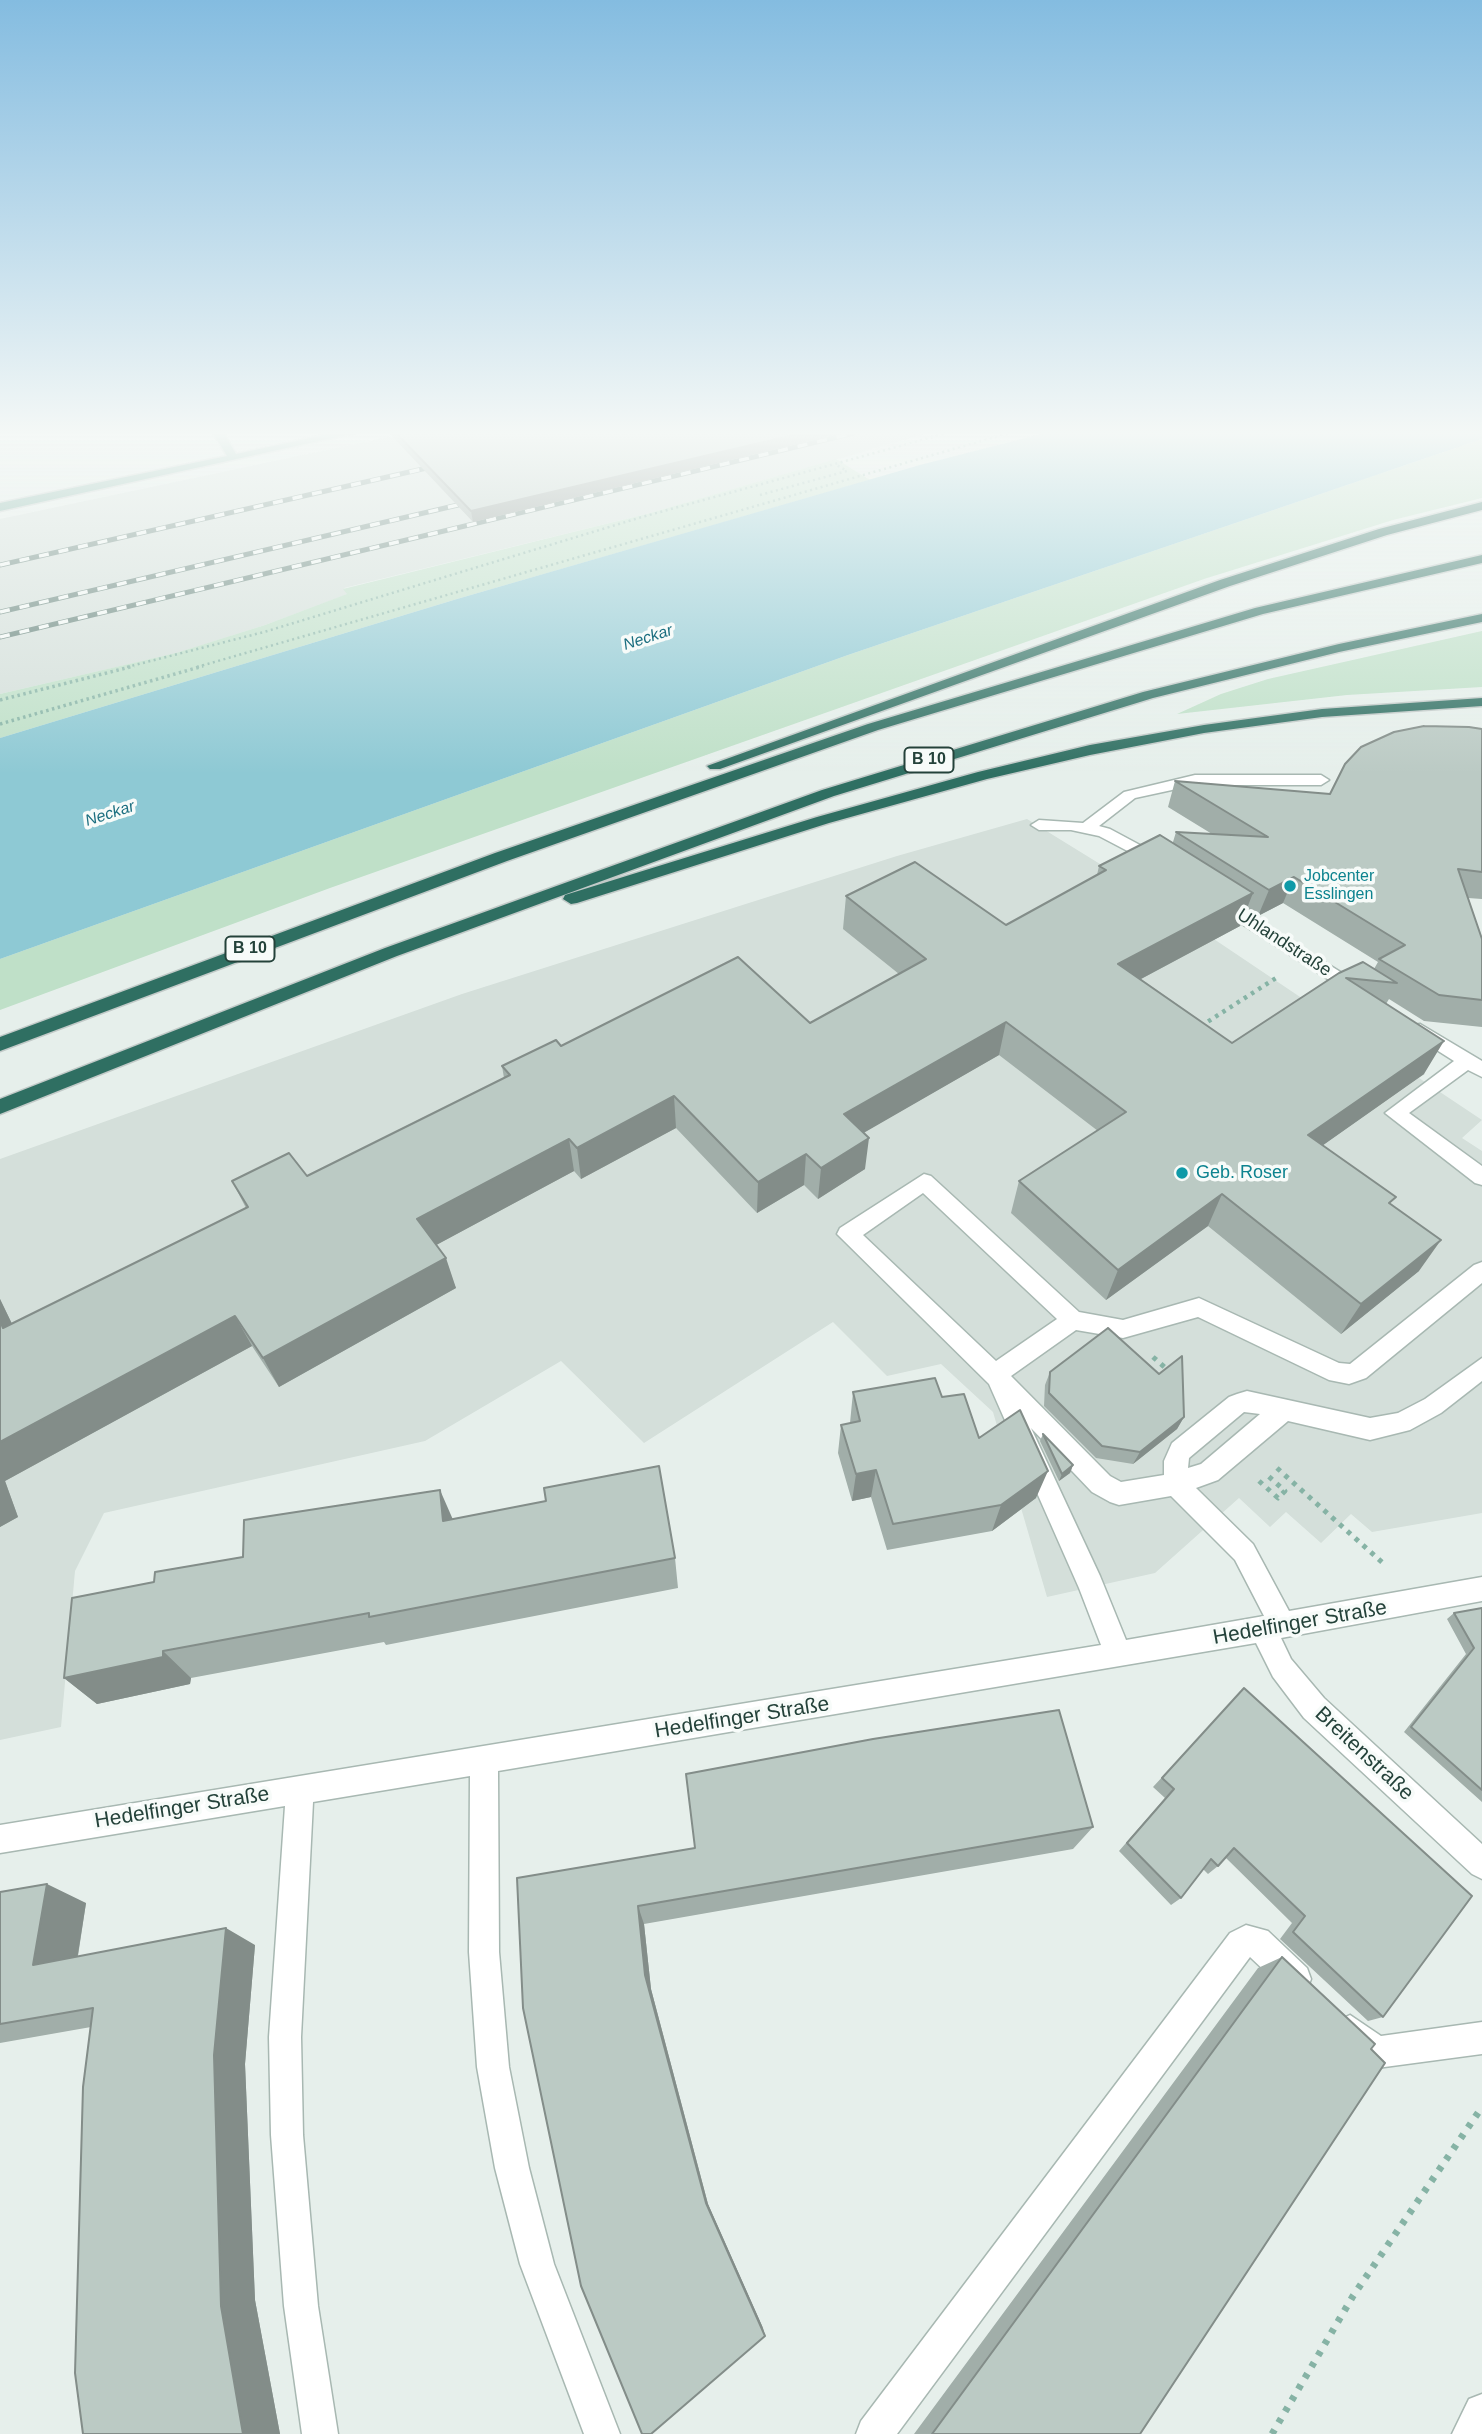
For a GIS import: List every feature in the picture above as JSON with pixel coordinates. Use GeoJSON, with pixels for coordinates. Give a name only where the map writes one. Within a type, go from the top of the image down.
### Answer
{"type":"FeatureCollection","features":[{"type":"Feature","properties":{"kind":"highway"},"geometry":{"type":"LineString","coordinates":[[501,857],[724,762],[943,682],[1340,547]]}},
{"type":"Feature","properties":{"kind":"highway","name":"B 10"},"geometry":{"type":"LineString","coordinates":[[0,1044],[708,782],[1034,676],[1260,611],[1482,559]]}},
{"type":"Feature","properties":{"kind":"highway","name":"B 10"},"geometry":{"type":"LineString","coordinates":[[0,1107],[391,952],[715,832],[945,755],[1246,669],[1482,618]]}},
{"type":"Feature","properties":{"kind":"highway"},"geometry":{"type":"LineString","coordinates":[[391,952],[823,820],[1064,756],[1259,721],[1379,708],[1482,702]]}},
{"type":"Feature","properties":{"kind":"street"},"geometry":{"type":"LineString","coordinates":[[1088,827],[1130,795],[1195,780],[1321,780]]}},
{"type":"Feature","properties":{"kind":"street"},"geometry":{"type":"LineString","coordinates":[[1039,825],[1088,827],[1128,843],[1173,872]]}},
{"type":"Feature","properties":{"kind":"street","name":"Uhlandstraße"},"geometry":{"type":"LineString","coordinates":[[1207,893],[1376,1002]]}},
{"type":"Feature","properties":{"kind":"street"},"geometry":{"type":"LineString","coordinates":[[1399,1017],[1475,1065],[1395,1113],[1482,1177]]}},
{"type":"Feature","properties":{"kind":"street"},"geometry":{"type":"LineString","coordinates":[[1288,1410],[1273,1416],[1209,1472],[1176,1484],[1129,1494],[1110,1490],[995,1374],[848,1234],[924,1182],[1073,1320],[1122,1329],[1199,1307],[1337,1373],[1349,1374],[1358,1371],[1482,1271]]}},
{"type":"Feature","properties":{"kind":"street"},"geometry":{"type":"LineString","coordinates":[[995,1374],[1073,1320]]}},
{"type":"Feature","properties":{"kind":"street"},"geometry":{"type":"LineString","coordinates":[[1176,1484],[1176,1461],[1180,1451],[1237,1404],[1247,1401],[1353,1427],[1387,1427],[1417,1416],[1482,1368]]}},
{"type":"Feature","properties":{"kind":"street"},"geometry":{"type":"LineString","coordinates":[[995,1374],[1091,1585],[1118,1655]]}},
{"type":"Feature","properties":{"kind":"street","name":"Breitenstraße"},"geometry":{"type":"LineString","coordinates":[[1176,1484],[1244,1552],[1273,1628],[1282,1668],[1314,1708],[1482,1864]]}},
{"type":"Feature","properties":{"kind":"street","name":"Hedelfinger Straße"},"geometry":{"type":"LineString","coordinates":[[0,1839],[300,1788],[484,1762],[1118,1655],[1482,1590]]}},
{"type":"Feature","properties":{"kind":"street"},"geometry":{"type":"LineString","coordinates":[[484,1762],[484,1952],[493,2067],[512,2168],[537,2264],[602,2434]]}},
{"type":"Feature","properties":{"kind":"street"},"geometry":{"type":"LineString","coordinates":[[300,1788],[285,2037],[287,2135],[301,2306],[320,2434]]}},
{"type":"Feature","properties":{"kind":"street"},"geometry":{"type":"LineString","coordinates":[[874,2434],[1246,1940],[1258,1942],[1365,2045],[1377,2052],[1482,2038]]}},
{"type":"Feature","properties":{"kind":"street"},"geometry":{"type":"LineString","coordinates":[[1470,2434],[1482,2413]]}},
{"type":"Feature","properties":{"kind":"path"},"geometry":{"type":"LineString","coordinates":[[0,699],[264,632],[545,547]]}},
{"type":"Feature","properties":{"kind":"path"},"geometry":{"type":"LineString","coordinates":[[0,724],[610,547]]}},
{"type":"Feature","properties":{"kind":"path"},"geometry":{"type":"LineString","coordinates":[[1196,1029],[1307,958]]}},
{"type":"Feature","properties":{"kind":"path"},"geometry":{"type":"LineString","coordinates":[[1246,1440],[1425,1600]]}},
{"type":"Feature","properties":{"kind":"path"},"geometry":{"type":"LineString","coordinates":[[1253,1476],[1278,1498],[1285,1491],[1261,1470]]}},
{"type":"Feature","properties":{"kind":"path"},"geometry":{"type":"LineString","coordinates":[[1272,2434],[1353,2296],[1482,2107]]}},
{"type":"Feature","properties":{"kind":"shaded area"},"geometry":{"type":"Polygon","coordinates":[[[0,547],[513,547],[344,588],[348,594],[265,625],[177,653],[0,694],[0,547]]]}},
{"type":"Feature","properties":{"kind":"shaded area"},"geometry":{"type":"Polygon","coordinates":[[[1027,819],[1126,880],[1318,1009],[1324,1006],[1425,1074],[1419,1078],[1482,1120],[1462,1138],[1482,1151],[1482,1513],[1372,1532],[1351,1514],[1321,1543],[1286,1512],[1270,1527],[1239,1498],[1155,1573],[1047,1597],[993,1412],[941,1364],[887,1376],[833,1322],[644,1443],[561,1361],[425,1441],[104,1513],[75,1571],[61,1727],[0,1740],[0,1159],[462,994],[897,856],[1027,819]]]}},
{"type":"Feature","properties":{"kind":"green space"},"geometry":{"type":"Polygon","coordinates":[[[514,547],[639,547],[0,738],[0,694],[176,653],[265,625],[347,594],[343,589],[514,547]]]}},
{"type":"Feature","properties":{"kind":"green space"},"geometry":{"type":"Polygon","coordinates":[[[1166,547],[1308,547],[1204,579],[330,888],[0,1010],[0,959],[848,655],[1166,547]]]}},
{"type":"Feature","properties":{"kind":"green space"},"geometry":{"type":"Polygon","coordinates":[[[1482,631],[1482,687],[1347,695],[1177,714],[1221,694],[1268,679],[1482,631]]]}},
{"type":"Feature","properties":{"kind":"water","name":"Neckar"},"geometry":{"type":"Polygon","coordinates":[[[638,547],[1166,547],[848,655],[0,959],[0,738],[638,547]]]}},
{"type":"Feature","properties":{"kind":"building","name":"Jobcenter Esslingen"},"geometry":{"type":"Polygon","coordinates":[[[1424,726],[1482,729],[1482,872],[1458,869],[1482,939],[1482,1000],[1439,995],[1379,959],[1405,945],[1294,877],[1269,890],[1176,832],[1268,837],[1175,781],[1330,794],[1345,764],[1361,747],[1394,732],[1424,726]]]}},
{"type":"Feature","properties":{"kind":"building"},"geometry":{"type":"Polygon","coordinates":[[[1160,835],[1253,893],[1118,964],[1232,1043],[1339,973],[1363,962],[1397,983],[1346,978],[1444,1041],[1308,1135],[1396,1197],[1389,1203],[1441,1240],[1361,1304],[1222,1194],[1118,1270],[1019,1181],[1126,1112],[1006,1022],[844,1114],[869,1138],[821,1168],[806,1154],[758,1182],[674,1096],[577,1148],[569,1139],[417,1219],[446,1258],[263,1358],[235,1316],[0,1442],[0,1321],[3,1328],[248,1207],[232,1181],[289,1153],[307,1176],[510,1075],[502,1066],[556,1040],[561,1046],[738,957],[810,1023],[926,959],[846,896],[915,862],[1006,925],[1106,870],[1099,866],[1160,835]]]}},
{"type":"Feature","properties":{"kind":"building"},"geometry":{"type":"Polygon","coordinates":[[[1108,1328],[1159,1374],[1182,1356],[1184,1417],[1140,1452],[1102,1446],[1049,1393],[1050,1372],[1108,1328]]]}},
{"type":"Feature","properties":{"kind":"building"},"geometry":{"type":"Polygon","coordinates":[[[935,1378],[942,1397],[964,1394],[979,1438],[1020,1410],[1048,1471],[1001,1505],[893,1524],[876,1470],[856,1474],[841,1425],[860,1421],[853,1392],[935,1378]]]}},
{"type":"Feature","properties":{"kind":"building"},"geometry":{"type":"Polygon","coordinates":[[[1043,1434],[1073,1465],[1062,1474],[1043,1434]]]}},
{"type":"Feature","properties":{"kind":"building"},"geometry":{"type":"Polygon","coordinates":[[[659,1466],[675,1558],[369,1617],[369,1613],[163,1651],[163,1657],[64,1678],[72,1598],[154,1582],[155,1572],[243,1557],[244,1520],[440,1490],[443,1521],[546,1501],[544,1488],[659,1466]]]}},
{"type":"Feature","properties":{"kind":"building"},"geometry":{"type":"Polygon","coordinates":[[[1482,1608],[1482,1790],[1411,1727],[1474,1648],[1454,1613],[1482,1608]]]}},
{"type":"Feature","properties":{"kind":"building"},"geometry":{"type":"Polygon","coordinates":[[[1244,1688],[1472,1896],[1383,2017],[1293,1932],[1305,1916],[1234,1848],[1218,1866],[1211,1859],[1181,1898],[1127,1843],[1174,1789],[1162,1778],[1244,1688]]]}},
{"type":"Feature","properties":{"kind":"building"},"geometry":{"type":"Polygon","coordinates":[[[1059,1710],[1093,1827],[638,1906],[645,1975],[706,2203],[765,2336],[651,2434],[642,2434],[581,2286],[523,2008],[517,1878],[695,1848],[686,1774],[873,1739],[1059,1710]]]}},
{"type":"Feature","properties":{"kind":"building"},"geometry":{"type":"Polygon","coordinates":[[[47,1884],[33,1965],[226,1928],[214,2055],[221,2306],[243,2434],[83,2434],[75,2373],[83,2087],[93,2008],[0,2024],[0,1892],[47,1884]]]}},
{"type":"Feature","properties":{"kind":"building"},"geometry":{"type":"Polygon","coordinates":[[[1282,1957],[1375,2044],[1371,2049],[1385,2063],[1140,2434],[932,2434],[1282,1957]]]}},
{"type":"Feature","properties":{"kind":"railway"},"geometry":{"type":"LineString","coordinates":[[0,565],[81,547]]}},
{"type":"Feature","properties":{"kind":"railway"},"geometry":{"type":"LineString","coordinates":[[0,612],[280,547]]}},
{"type":"Feature","properties":{"kind":"railway"},"geometry":{"type":"LineString","coordinates":[[0,637],[378,547]]}},
{"type":"Feature","properties":{"kind":"place","name":"Jobcenter Esslingen"},"geometry":{"type":"Point","coordinates":[1290,886]}},
{"type":"Feature","properties":{"kind":"place","name":"Geb. Roser"},"geometry":{"type":"Point","coordinates":[1182,1173]}}]}
